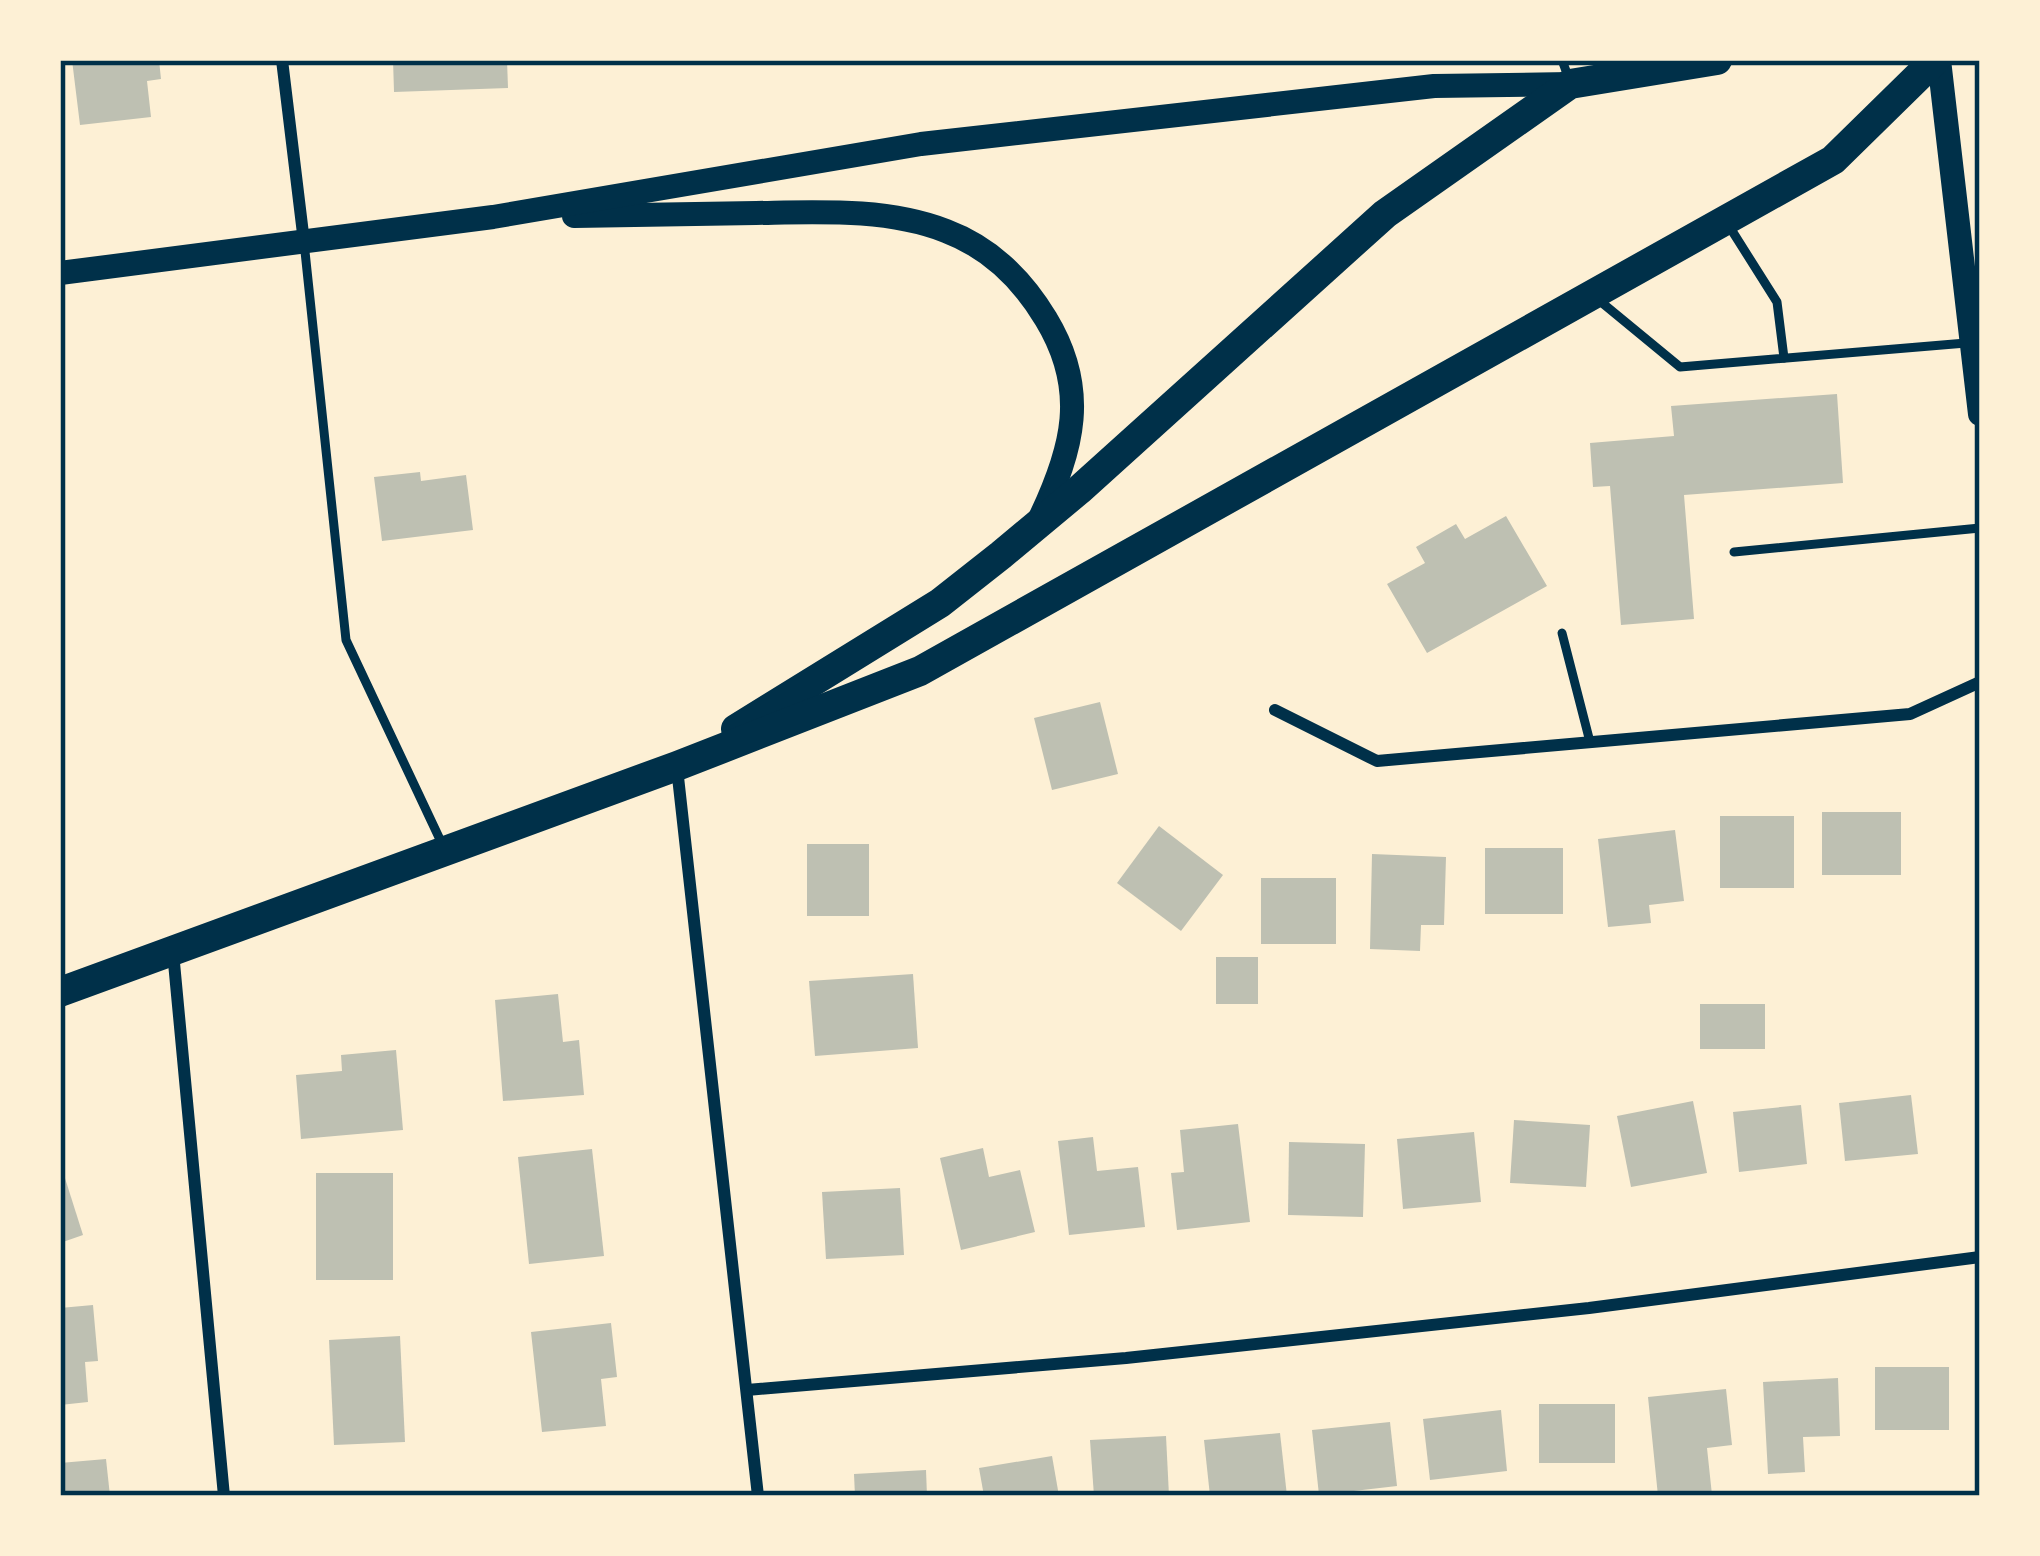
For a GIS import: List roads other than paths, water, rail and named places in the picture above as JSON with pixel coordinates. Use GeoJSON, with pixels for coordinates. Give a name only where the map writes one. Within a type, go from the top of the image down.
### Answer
{"type":"FeatureCollection","features":[{"type":"Feature","properties":{"kind":"main road"},"geometry":{"type":"LineString","coordinates":[[60,273],[493,217],[921,144],[1566,72],[1718,60]]}},
{"type":"Feature","properties":{"kind":"main road"},"geometry":{"type":"LineString","coordinates":[[60,992],[677,766],[920,671],[1833,160],[1937,60]]}},
{"type":"Feature","properties":{"kind":"main road"},"geometry":{"type":"LineString","coordinates":[[1937,60],[1980,414]]}},
{"type":"Feature","properties":{"kind":"main road"},"geometry":{"type":"LineString","coordinates":[[677,766],[940,603],[1079,490],[1385,214],[1566,72]]}},
{"type":"Feature","properties":{"kind":"main road"},"geometry":{"type":"LineString","coordinates":[[493,217],[841,212],[916,222],[979,247],[1006,265],[1030,295],[1065,358],[1073,403],[1071,436],[1062,472],[1037,525]]}},
{"type":"Feature","properties":{"kind":"street"},"geometry":{"type":"LineString","coordinates":[[282,60],[304,242]]}},
{"type":"Feature","properties":{"kind":"street"},"geometry":{"type":"LineString","coordinates":[[1275,710],[1377,761],[1910,714],[1980,682]]}},
{"type":"Feature","properties":{"kind":"street"},"geometry":{"type":"LineString","coordinates":[[677,766],[758,1496]]}},
{"type":"Feature","properties":{"kind":"street"},"geometry":{"type":"LineString","coordinates":[[172,951],[224,1496]]}},
{"type":"Feature","properties":{"kind":"street"},"geometry":{"type":"LineString","coordinates":[[747,1390],[1219,1348],[1589,1308],[1980,1257]]}},
{"type":"Feature","properties":{"kind":"lane"},"geometry":{"type":"LineString","coordinates":[[1726,222],[1777,302],[1784,358]]}},
{"type":"Feature","properties":{"kind":"lane"},"geometry":{"type":"LineString","coordinates":[[304,242],[346,640],[446,851]]}},
{"type":"Feature","properties":{"kind":"lane"},"geometry":{"type":"LineString","coordinates":[[1591,294],[1680,367],[1971,342]]}},
{"type":"Feature","properties":{"kind":"lane"},"geometry":{"type":"LineString","coordinates":[[1734,552],[1980,528]]}},
{"type":"Feature","properties":{"kind":"lane"},"geometry":{"type":"LineString","coordinates":[[1562,633],[1590,742]]}}]}
